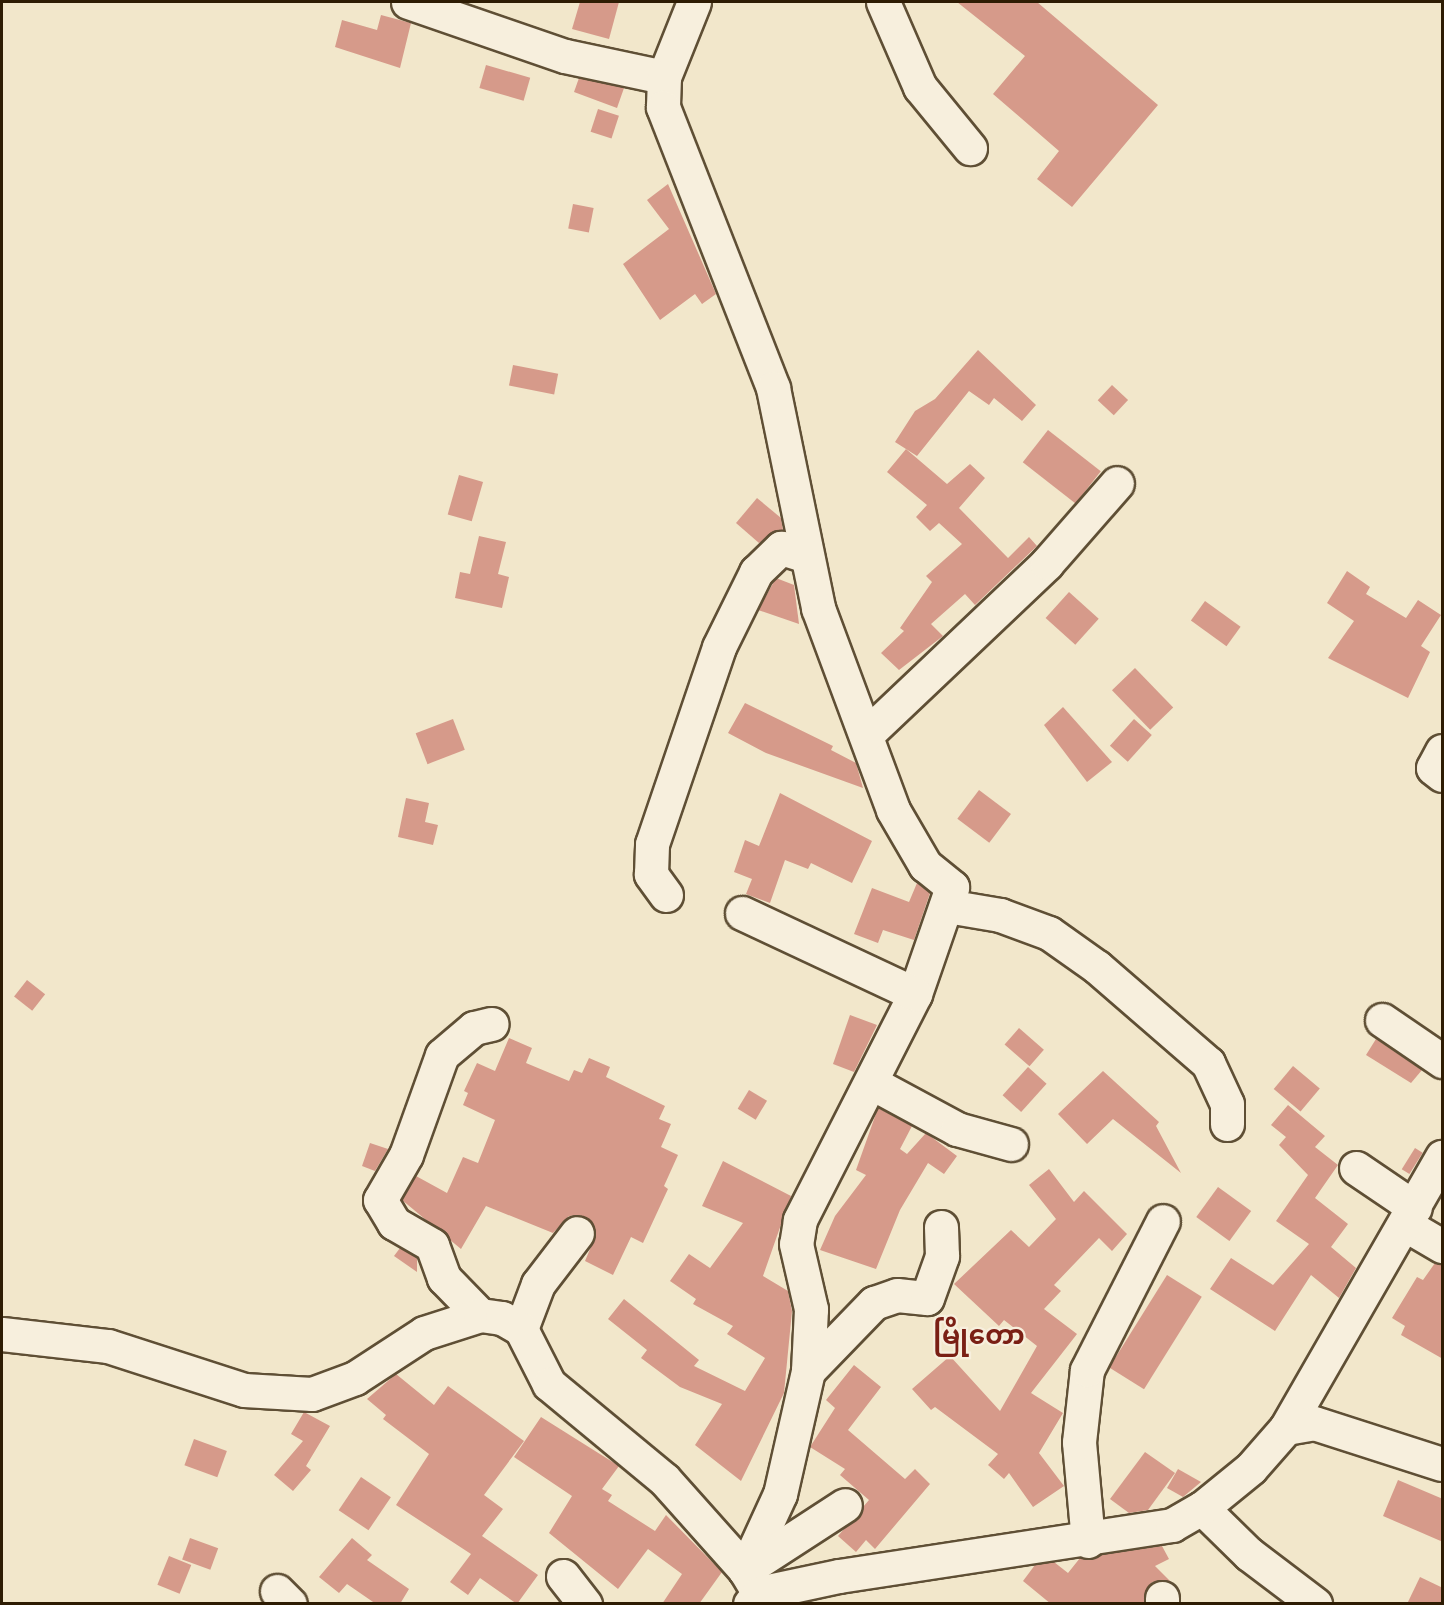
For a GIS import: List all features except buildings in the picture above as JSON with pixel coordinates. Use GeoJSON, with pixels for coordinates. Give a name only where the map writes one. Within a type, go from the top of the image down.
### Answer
{"type":"FeatureCollection","features":[{"type":"Feature","properties":{"kind":"street"},"geometry":{"type":"LineString","coordinates":[[408,2],[565,56],[664,77]]}},
{"type":"Feature","properties":{"kind":"street"},"geometry":{"type":"LineString","coordinates":[[694,2],[664,77],[663,107],[675,147],[773,388],[818,609],[908,840],[925,865],[952,887],[915,994],[872,1083],[800,1220],[796,1244],[811,1310],[808,1371],[780,1494],[752,1589]]}},
{"type":"Feature","properties":{"kind":"street"},"geometry":{"type":"LineString","coordinates":[[883,2],[920,87],[970,148]]}},
{"type":"Feature","properties":{"kind":"street"},"geometry":{"type":"LineString","coordinates":[[866,735],[1047,563],[1117,483]]}},
{"type":"Feature","properties":{"kind":"street"},"geometry":{"type":"LineString","coordinates":[[666,895],[651,874],[652,844],[719,647],[756,572],[781,548],[807,556]]}},
{"type":"Feature","properties":{"kind":"street"},"geometry":{"type":"LineString","coordinates":[[1443,751],[1433,768],[1443,775]]}},
{"type":"Feature","properties":{"kind":"street"},"geometry":{"type":"LineString","coordinates":[[947,906],[1000,915],[1049,933],[1097,967],[1208,1063],[1227,1104],[1227,1124]]}},
{"type":"Feature","properties":{"kind":"street"},"geometry":{"type":"LineString","coordinates":[[742,913],[915,994]]}},
{"type":"Feature","properties":{"kind":"street"},"geometry":{"type":"LineString","coordinates":[[1382,1020],[1443,1061]]}},
{"type":"Feature","properties":{"kind":"street"},"geometry":{"type":"LineString","coordinates":[[492,1024],[474,1028],[442,1055],[406,1155],[380,1200],[394,1223],[432,1245],[444,1278],[480,1315],[521,1329],[549,1384],[664,1479],[752,1589],[804,1594],[1172,1525],[1202,1508],[1251,1468],[1286,1428],[1411,1217],[1443,1157]]}},
{"type":"Feature","properties":{"kind":"street"},"geometry":{"type":"LineString","coordinates":[[872,1083],[957,1129],[1011,1144]]}},
{"type":"Feature","properties":{"kind":"street"},"geometry":{"type":"LineString","coordinates":[[1356,1168],[1443,1246]]}},
{"type":"Feature","properties":{"kind":"street"},"geometry":{"type":"LineString","coordinates":[[1088,1541],[1079,1443],[1087,1370],[1163,1221]]}},
{"type":"Feature","properties":{"kind":"street"},"geometry":{"type":"LineString","coordinates":[[808,1371],[874,1303],[897,1295],[927,1298],[942,1256],[941,1227]]}},
{"type":"Feature","properties":{"kind":"street"},"geometry":{"type":"LineString","coordinates":[[521,1329],[538,1284],[577,1233]]}},
{"type":"Feature","properties":{"kind":"street"},"geometry":{"type":"LineString","coordinates":[[2,1334],[108,1346],[244,1390],[312,1394],[355,1378],[411,1338],[480,1315]]}},
{"type":"Feature","properties":{"kind":"street"},"geometry":{"type":"LineString","coordinates":[[1286,1428],[1314,1423],[1443,1464]]}},
{"type":"Feature","properties":{"kind":"street"},"geometry":{"type":"LineString","coordinates":[[752,1589],[845,1505]]}},
{"type":"Feature","properties":{"kind":"street"},"geometry":{"type":"LineString","coordinates":[[1202,1508],[1249,1554],[1315,1604]]}},
{"type":"Feature","properties":{"kind":"street"},"geometry":{"type":"LineString","coordinates":[[563,1576],[585,1604]]}},
{"type":"Feature","properties":{"kind":"district","name":"မြိုတော"},"geometry":{"type":"Point","coordinates":[979,1338]}}]}
